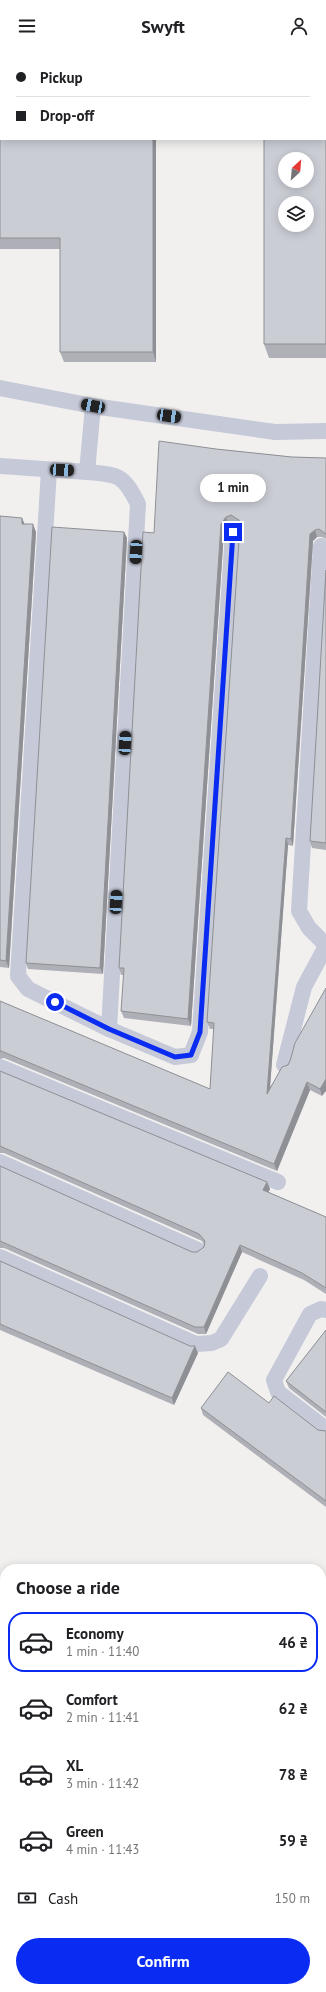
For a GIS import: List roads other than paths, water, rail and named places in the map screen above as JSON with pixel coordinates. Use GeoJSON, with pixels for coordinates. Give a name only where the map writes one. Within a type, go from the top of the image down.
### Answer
{"type":"FeatureCollection","features":[{"type":"Feature","properties":{"kind":"lane"},"geometry":{"type":"LineString","coordinates":[[0,388],[93,406],[275,432],[326,431]]}},
{"type":"Feature","properties":{"kind":"lane"},"geometry":{"type":"LineString","coordinates":[[87,472],[93,406]]}},
{"type":"Feature","properties":{"kind":"lane"},"geometry":{"type":"LineString","coordinates":[[0,466],[116,475],[128,485],[138,504],[109,1029]]}},
{"type":"Feature","properties":{"kind":"lane"},"geometry":{"type":"LineString","coordinates":[[49,470],[18,976],[28,989],[109,1029],[175,1057],[191,1055],[200,1032],[233,532]]}},
{"type":"Feature","properties":{"kind":"lane"},"geometry":{"type":"LineString","coordinates":[[284,1065],[304,987],[326,946],[309,928],[299,911],[321,546]]}},
{"type":"Feature","properties":{"kind":"lane"},"geometry":{"type":"LineString","coordinates":[[0,1067],[278,1182]]}},
{"type":"Feature","properties":{"kind":"lane"},"geometry":{"type":"LineString","coordinates":[[0,1162],[198,1250]]}},
{"type":"Feature","properties":{"kind":"lane"},"geometry":{"type":"LineString","coordinates":[[0,1257],[196,1344],[212,1343],[221,1339],[260,1276]]}},
{"type":"Feature","properties":{"kind":"lane"},"geometry":{"type":"LineString","coordinates":[[326,1310],[321,1309],[310,1314],[274,1380],[278,1392],[326,1429]]}}]}
